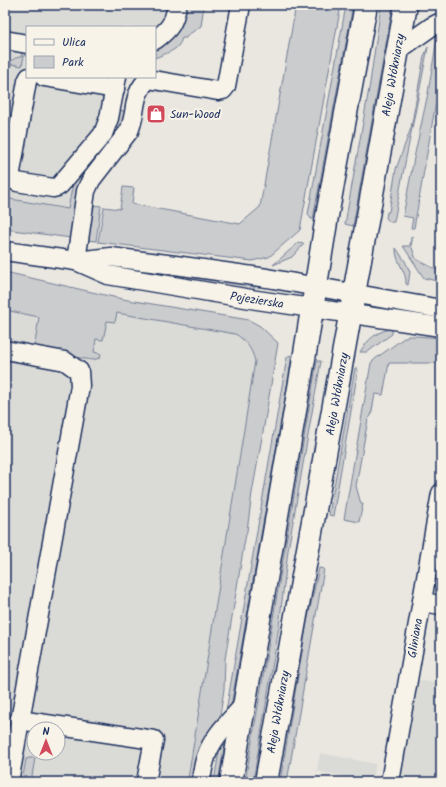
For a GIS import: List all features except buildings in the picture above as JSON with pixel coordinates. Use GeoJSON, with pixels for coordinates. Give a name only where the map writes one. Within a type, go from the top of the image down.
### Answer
{"type":"FeatureCollection","features":[{"type":"Feature","properties":{"kind":"main road"},"geometry":{"type":"LineString","coordinates":[[231,782],[313,308],[327,216],[366,5]]}},
{"type":"Feature","properties":{"kind":"main road","name":"Aleja Włókniarzy"},"geometry":{"type":"LineString","coordinates":[[266,782],[314,523],[406,5]]}},
{"type":"Feature","properties":{"kind":"street"},"geometry":{"type":"LineString","coordinates":[[156,39],[172,25],[176,15],[177,5]]}},
{"type":"Feature","properties":{"kind":"street"},"geometry":{"type":"LineString","coordinates":[[76,261],[86,192],[90,180],[129,131],[132,125],[138,92],[142,85],[148,78],[218,91],[223,90],[226,86],[241,5]]}},
{"type":"Feature","properties":{"kind":"street"},"geometry":{"type":"LineString","coordinates":[[397,51],[431,27],[441,22]]}},
{"type":"Feature","properties":{"kind":"street"},"geometry":{"type":"LineString","coordinates":[[5,40],[26,44]]}},
{"type":"Feature","properties":{"kind":"street"},"geometry":{"type":"LineString","coordinates":[[28,78],[11,176],[18,182],[52,188],[60,185],[100,138],[107,124],[116,83],[56,78]]}},
{"type":"Feature","properties":{"kind":"street","name":"Pojezierska"},"geometry":{"type":"LineString","coordinates":[[5,250],[76,261],[108,275],[313,308],[352,304],[441,309]]}},
{"type":"Feature","properties":{"kind":"street","name":"Pojezierska"},"geometry":{"type":"LineString","coordinates":[[76,261],[111,257],[257,276],[316,286],[352,304],[441,327]]}},
{"type":"Feature","properties":{"kind":"street"},"geometry":{"type":"LineString","coordinates":[[5,350],[65,361],[79,370],[80,386],[9,782]]}},
{"type":"Feature","properties":{"kind":"street","name":"Gliniana"},"geometry":{"type":"LineString","coordinates":[[390,782],[441,493]]}},
{"type":"Feature","properties":{"kind":"street"},"geometry":{"type":"LineString","coordinates":[[422,602],[441,605]]}},
{"type":"Feature","properties":{"kind":"street"},"geometry":{"type":"LineString","coordinates":[[201,782],[209,749],[230,720],[245,704]]}},
{"type":"Feature","properties":{"kind":"street"},"geometry":{"type":"LineString","coordinates":[[19,720],[154,740],[146,782]]}},
{"type":"Feature","properties":{"kind":"shaded area"},"geometry":{"type":"Polygon","coordinates":[[[5,5],[185,5],[181,25],[156,47],[156,26],[26,26],[26,78],[124,78],[112,136],[71,188],[68,209],[5,198],[7,187],[5,181],[5,5]]]}},
{"type":"Feature","properties":{"kind":"shaded area"},"geometry":{"type":"Polygon","coordinates":[[[5,293],[235,334],[242,338],[253,354],[255,360],[188,779],[177,778],[177,782],[5,782],[5,293]]]}},
{"type":"Feature","properties":{"kind":"shaded area"},"geometry":{"type":"Polygon","coordinates":[[[418,680],[441,684],[441,782],[400,782],[418,680]]]}},
{"type":"Feature","properties":{"kind":"shaded area"},"geometry":{"type":"Polygon","coordinates":[[[320,753],[376,764],[372,782],[317,771],[320,753]]]}},
{"type":"Feature","properties":{"kind":"green space"},"geometry":{"type":"Polygon","coordinates":[[[186,5],[204,5],[201,26],[186,38],[182,38],[175,49],[156,58],[156,49],[177,32],[186,5]]]}},
{"type":"Feature","properties":{"kind":"green space"},"geometry":{"type":"Polygon","coordinates":[[[296,5],[341,5],[300,230],[269,257],[252,261],[98,242],[104,207],[120,209],[123,187],[134,188],[132,204],[240,224],[260,207],[296,5]]]}},
{"type":"Feature","properties":{"kind":"green space"},"geometry":{"type":"Polygon","coordinates":[[[346,5],[352,5],[351,16],[313,219],[311,219],[308,214],[346,5]]]}},
{"type":"Feature","properties":{"kind":"green space"},"geometry":{"type":"Polygon","coordinates":[[[381,5],[393,5],[353,226],[345,224],[370,83],[381,5]]]}},
{"type":"Feature","properties":{"kind":"green space"},"geometry":{"type":"Polygon","coordinates":[[[441,29],[441,73],[414,228],[411,228],[413,218],[403,216],[428,93],[438,32],[441,29]]]}},
{"type":"Feature","properties":{"kind":"green space"},"geometry":{"type":"Polygon","coordinates":[[[428,47],[394,222],[390,222],[386,218],[387,212],[389,212],[396,169],[411,128],[424,56],[428,47]]]}},
{"type":"Feature","properties":{"kind":"green space"},"geometry":{"type":"Polygon","coordinates":[[[22,52],[26,53],[26,56],[24,55],[22,66],[11,64],[5,100],[7,67],[10,62],[21,57],[22,52]]]}},
{"type":"Feature","properties":{"kind":"green space"},"geometry":{"type":"Polygon","coordinates":[[[118,110],[125,111],[122,126],[111,144],[79,182],[71,238],[5,229],[5,198],[68,209],[73,183],[112,136],[118,110]]]}},
{"type":"Feature","properties":{"kind":"green space"},"geometry":{"type":"Polygon","coordinates":[[[5,181],[7,187],[5,198],[5,181]]]}},
{"type":"Feature","properties":{"kind":"green space"},"geometry":{"type":"Polygon","coordinates":[[[93,205],[101,206],[96,241],[87,240],[93,205]]]}},
{"type":"Feature","properties":{"kind":"green space"},"geometry":{"type":"Polygon","coordinates":[[[411,237],[413,237],[411,245],[416,259],[441,272],[441,282],[424,278],[403,246],[410,246],[411,237]]]}},
{"type":"Feature","properties":{"kind":"green space"},"geometry":{"type":"Polygon","coordinates":[[[298,243],[304,244],[292,257],[273,265],[298,243]]]}},
{"type":"Feature","properties":{"kind":"green space"},"geometry":{"type":"Polygon","coordinates":[[[396,248],[405,261],[410,272],[408,285],[406,284],[405,275],[397,258],[396,248]]]}},
{"type":"Feature","properties":{"kind":"green space"},"geometry":{"type":"Polygon","coordinates":[[[5,272],[122,299],[249,320],[260,326],[278,343],[225,659],[224,689],[220,716],[193,782],[177,782],[177,778],[188,779],[255,361],[254,357],[245,342],[235,334],[117,313],[115,322],[107,321],[103,340],[96,339],[94,352],[101,354],[100,358],[92,360],[34,350],[39,317],[5,310],[5,272]]]}},
{"type":"Feature","properties":{"kind":"green space"},"geometry":{"type":"Polygon","coordinates":[[[171,273],[255,284],[254,291],[170,277],[169,274],[171,273]]]}},
{"type":"Feature","properties":{"kind":"green space"},"geometry":{"type":"Polygon","coordinates":[[[392,329],[392,334],[369,351],[360,352],[373,336],[382,331],[392,329]]]}},
{"type":"Feature","properties":{"kind":"green space"},"geometry":{"type":"Polygon","coordinates":[[[408,336],[441,338],[441,363],[389,363],[383,395],[375,394],[371,416],[368,419],[356,486],[361,504],[363,504],[359,522],[344,519],[371,363],[408,336]]]}},
{"type":"Feature","properties":{"kind":"green space"},"geometry":{"type":"Polygon","coordinates":[[[291,355],[291,364],[231,706],[225,717],[287,357],[291,355]]]}},
{"type":"Feature","properties":{"kind":"green space"},"geometry":{"type":"Polygon","coordinates":[[[317,361],[321,361],[288,550],[279,627],[253,782],[245,782],[317,361]]]}},
{"type":"Feature","properties":{"kind":"green space"},"geometry":{"type":"Polygon","coordinates":[[[355,368],[358,370],[333,516],[329,515],[355,368]]]}},
{"type":"Feature","properties":{"kind":"green space"},"geometry":{"type":"Polygon","coordinates":[[[319,568],[324,569],[287,782],[280,782],[307,622],[319,568]]]}},
{"type":"Feature","properties":{"kind":"green space"},"geometry":{"type":"Polygon","coordinates":[[[227,732],[218,782],[214,782],[221,739],[227,732]]]}},
{"type":"Feature","properties":{"kind":"green space"},"geometry":{"type":"Polygon","coordinates":[[[26,759],[26,761],[34,761],[31,782],[22,782],[26,759]]]}},
{"type":"Feature","properties":{"kind":"place","name":"Sun-Wood"},"geometry":{"type":"Point","coordinates":[156,114]}}]}
